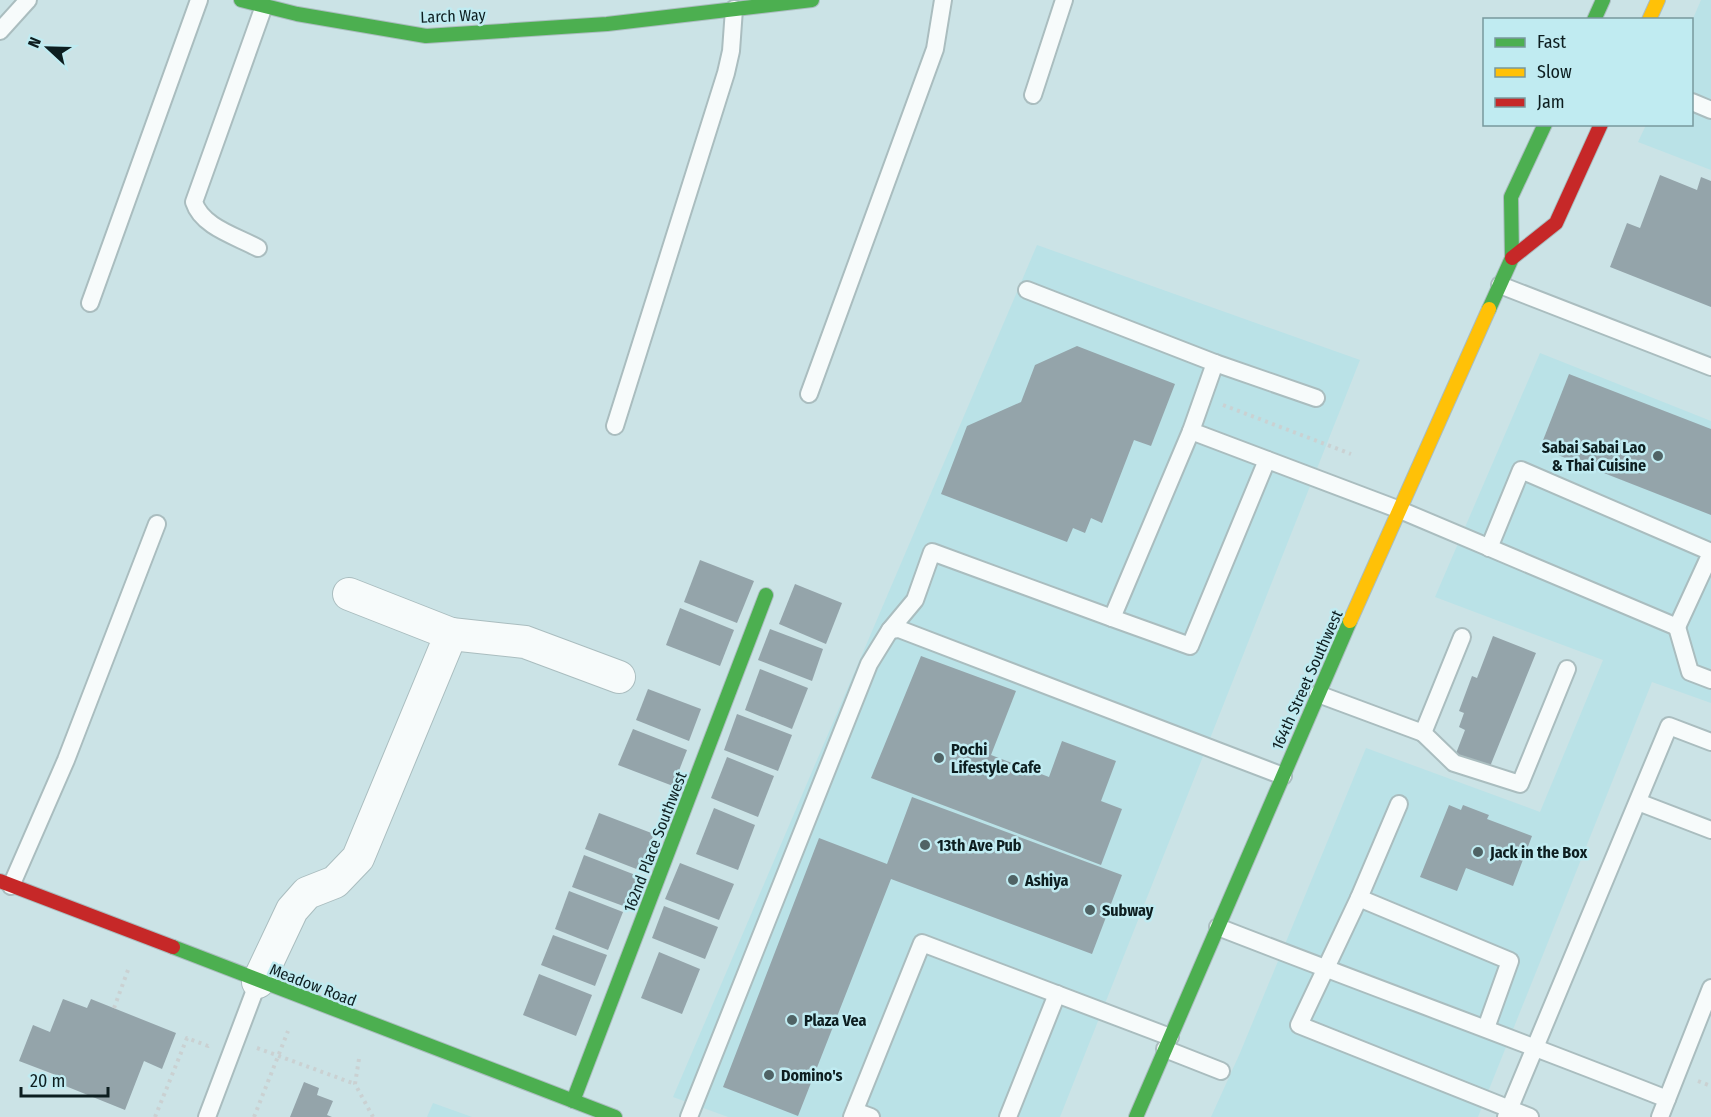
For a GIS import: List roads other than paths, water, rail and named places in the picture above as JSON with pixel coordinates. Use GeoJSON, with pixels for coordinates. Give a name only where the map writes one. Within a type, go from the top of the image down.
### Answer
{"type":"FeatureCollection","features":[{"type":"Feature","properties":{"kind":"street","name":"Larch Way"},"geometry":{"type":"LineString","coordinates":[[241,0],[297,14],[426,36],[607,24],[812,0]]}},
{"type":"Feature","properties":{"kind":"street"},"geometry":{"type":"LineString","coordinates":[[1595,18],[1603,0]]}},
{"type":"Feature","properties":{"kind":"street"},"geometry":{"type":"LineString","coordinates":[[1650,18],[1658,0]]}},
{"type":"Feature","properties":{"kind":"street","name":"164th Street Southwest"},"geometry":{"type":"LineString","coordinates":[[1136,1117],[1318,694],[1512,258],[1511,197],[1544,126]]}},
{"type":"Feature","properties":{"kind":"street","name":"164th Street Southwest"},"geometry":{"type":"LineString","coordinates":[[1512,258],[1556,223],[1600,126]]}},
{"type":"Feature","properties":{"kind":"street"},"geometry":{"type":"LineString","coordinates":[[349,594],[451,634],[525,642],[619,677]]}},
{"type":"Feature","properties":{"kind":"street","name":"162nd Place Southwest"},"geometry":{"type":"LineString","coordinates":[[570,1109],[766,595]]}},
{"type":"Feature","properties":{"kind":"street"},"geometry":{"type":"LineString","coordinates":[[258,982],[292,910],[307,893],[335,882],[358,858],[451,634]]}},
{"type":"Feature","properties":{"kind":"street","name":"Meadow Road"},"geometry":{"type":"LineString","coordinates":[[5,883],[258,982],[570,1109],[615,1117]]}},
{"type":"Feature","properties":{"kind":"lane"},"geometry":{"type":"LineString","coordinates":[[0,31],[28,0]]}},
{"type":"Feature","properties":{"kind":"lane"},"geometry":{"type":"LineString","coordinates":[[90,303],[199,0]]}},
{"type":"Feature","properties":{"kind":"lane"},"geometry":{"type":"LineString","coordinates":[[809,394],[935,49],[943,0]]}},
{"type":"Feature","properties":{"kind":"lane"},"geometry":{"type":"LineString","coordinates":[[1033,95],[1064,0]]}},
{"type":"Feature","properties":{"kind":"lane"},"geometry":{"type":"LineString","coordinates":[[258,248],[211,224],[197,213],[194,202],[264,6]]}},
{"type":"Feature","properties":{"kind":"lane"},"geometry":{"type":"LineString","coordinates":[[615,426],[726,73],[731,51],[734,9]]}},
{"type":"Feature","properties":{"kind":"lane"},"geometry":{"type":"LineString","coordinates":[[1500,285],[1711,367]]}},
{"type":"Feature","properties":{"kind":"lane"},"geometry":{"type":"LineString","coordinates":[[1027,290],[1215,363],[1316,398]]}},
{"type":"Feature","properties":{"kind":"lane"},"geometry":{"type":"LineString","coordinates":[[1112,618],[1191,431],[1215,363]]}},
{"type":"Feature","properties":{"kind":"lane"},"geometry":{"type":"LineString","coordinates":[[1191,431],[1400,510],[1677,627]]}},
{"type":"Feature","properties":{"kind":"lane"},"geometry":{"type":"LineString","coordinates":[[689,1117],[869,664],[890,630],[915,600],[932,552],[1190,646],[1267,460]]}},
{"type":"Feature","properties":{"kind":"lane"},"geometry":{"type":"LineString","coordinates":[[1489,548],[1521,470],[1711,552],[1677,627],[1690,672],[1711,680]]}},
{"type":"Feature","properties":{"kind":"lane"},"geometry":{"type":"LineString","coordinates":[[5,883],[66,760],[157,524]]}},
{"type":"Feature","properties":{"kind":"lane"},"geometry":{"type":"LineString","coordinates":[[890,630],[899,629],[1283,776]]}},
{"type":"Feature","properties":{"kind":"lane"},"geometry":{"type":"LineString","coordinates":[[1423,733],[1462,637]]}},
{"type":"Feature","properties":{"kind":"lane"},"geometry":{"type":"LineString","coordinates":[[1318,694],[1423,733],[1454,763],[1520,784],[1567,669]]}},
{"type":"Feature","properties":{"kind":"lane"},"geometry":{"type":"LineString","coordinates":[[1508,1113],[1669,726],[1711,742]]}},
{"type":"Feature","properties":{"kind":"lane"},"geometry":{"type":"LineString","coordinates":[[1638,802],[1711,830]]}},
{"type":"Feature","properties":{"kind":"lane"},"geometry":{"type":"LineString","coordinates":[[1399,804],[1359,898],[1299,1025],[1508,1113],[1530,1117]]}},
{"type":"Feature","properties":{"kind":"lane"},"geometry":{"type":"LineString","coordinates":[[1359,898],[1510,961],[1486,1028]]}},
{"type":"Feature","properties":{"kind":"lane"},"geometry":{"type":"LineString","coordinates":[[1218,927],[1667,1099]]}},
{"type":"Feature","properties":{"kind":"lane"},"geometry":{"type":"LineString","coordinates":[[871,1117],[853,1114],[922,943],[1057,994],[1168,1043],[1221,1071]]}},
{"type":"Feature","properties":{"kind":"lane"},"geometry":{"type":"LineString","coordinates":[[207,1117],[258,982]]}},
{"type":"Feature","properties":{"kind":"lane"},"geometry":{"type":"LineString","coordinates":[[1660,1117],[1711,988]]}},
{"type":"Feature","properties":{"kind":"lane"},"geometry":{"type":"LineString","coordinates":[[1008,1117],[1057,994]]}},
{"type":"Feature","properties":{"kind":"place","name":"Sabai Sabai Lao & Thai Cuisine"},"geometry":{"type":"Point","coordinates":[1658,456]}},
{"type":"Feature","properties":{"kind":"place","name":"Pochi Lifestyle Cafe"},"geometry":{"type":"Point","coordinates":[939,758]}},
{"type":"Feature","properties":{"kind":"place","name":"13th Ave Pub"},"geometry":{"type":"Point","coordinates":[925,845]}},
{"type":"Feature","properties":{"kind":"place","name":"Jack in the Box"},"geometry":{"type":"Point","coordinates":[1478,852]}},
{"type":"Feature","properties":{"kind":"place","name":"Ashiya"},"geometry":{"type":"Point","coordinates":[1013,880]}},
{"type":"Feature","properties":{"kind":"place","name":"Subway"},"geometry":{"type":"Point","coordinates":[1090,910]}},
{"type":"Feature","properties":{"kind":"place","name":"Plaza Vea"},"geometry":{"type":"Point","coordinates":[792,1020]}},
{"type":"Feature","properties":{"kind":"place","name":"Domino's"},"geometry":{"type":"Point","coordinates":[769,1075]}}]}
